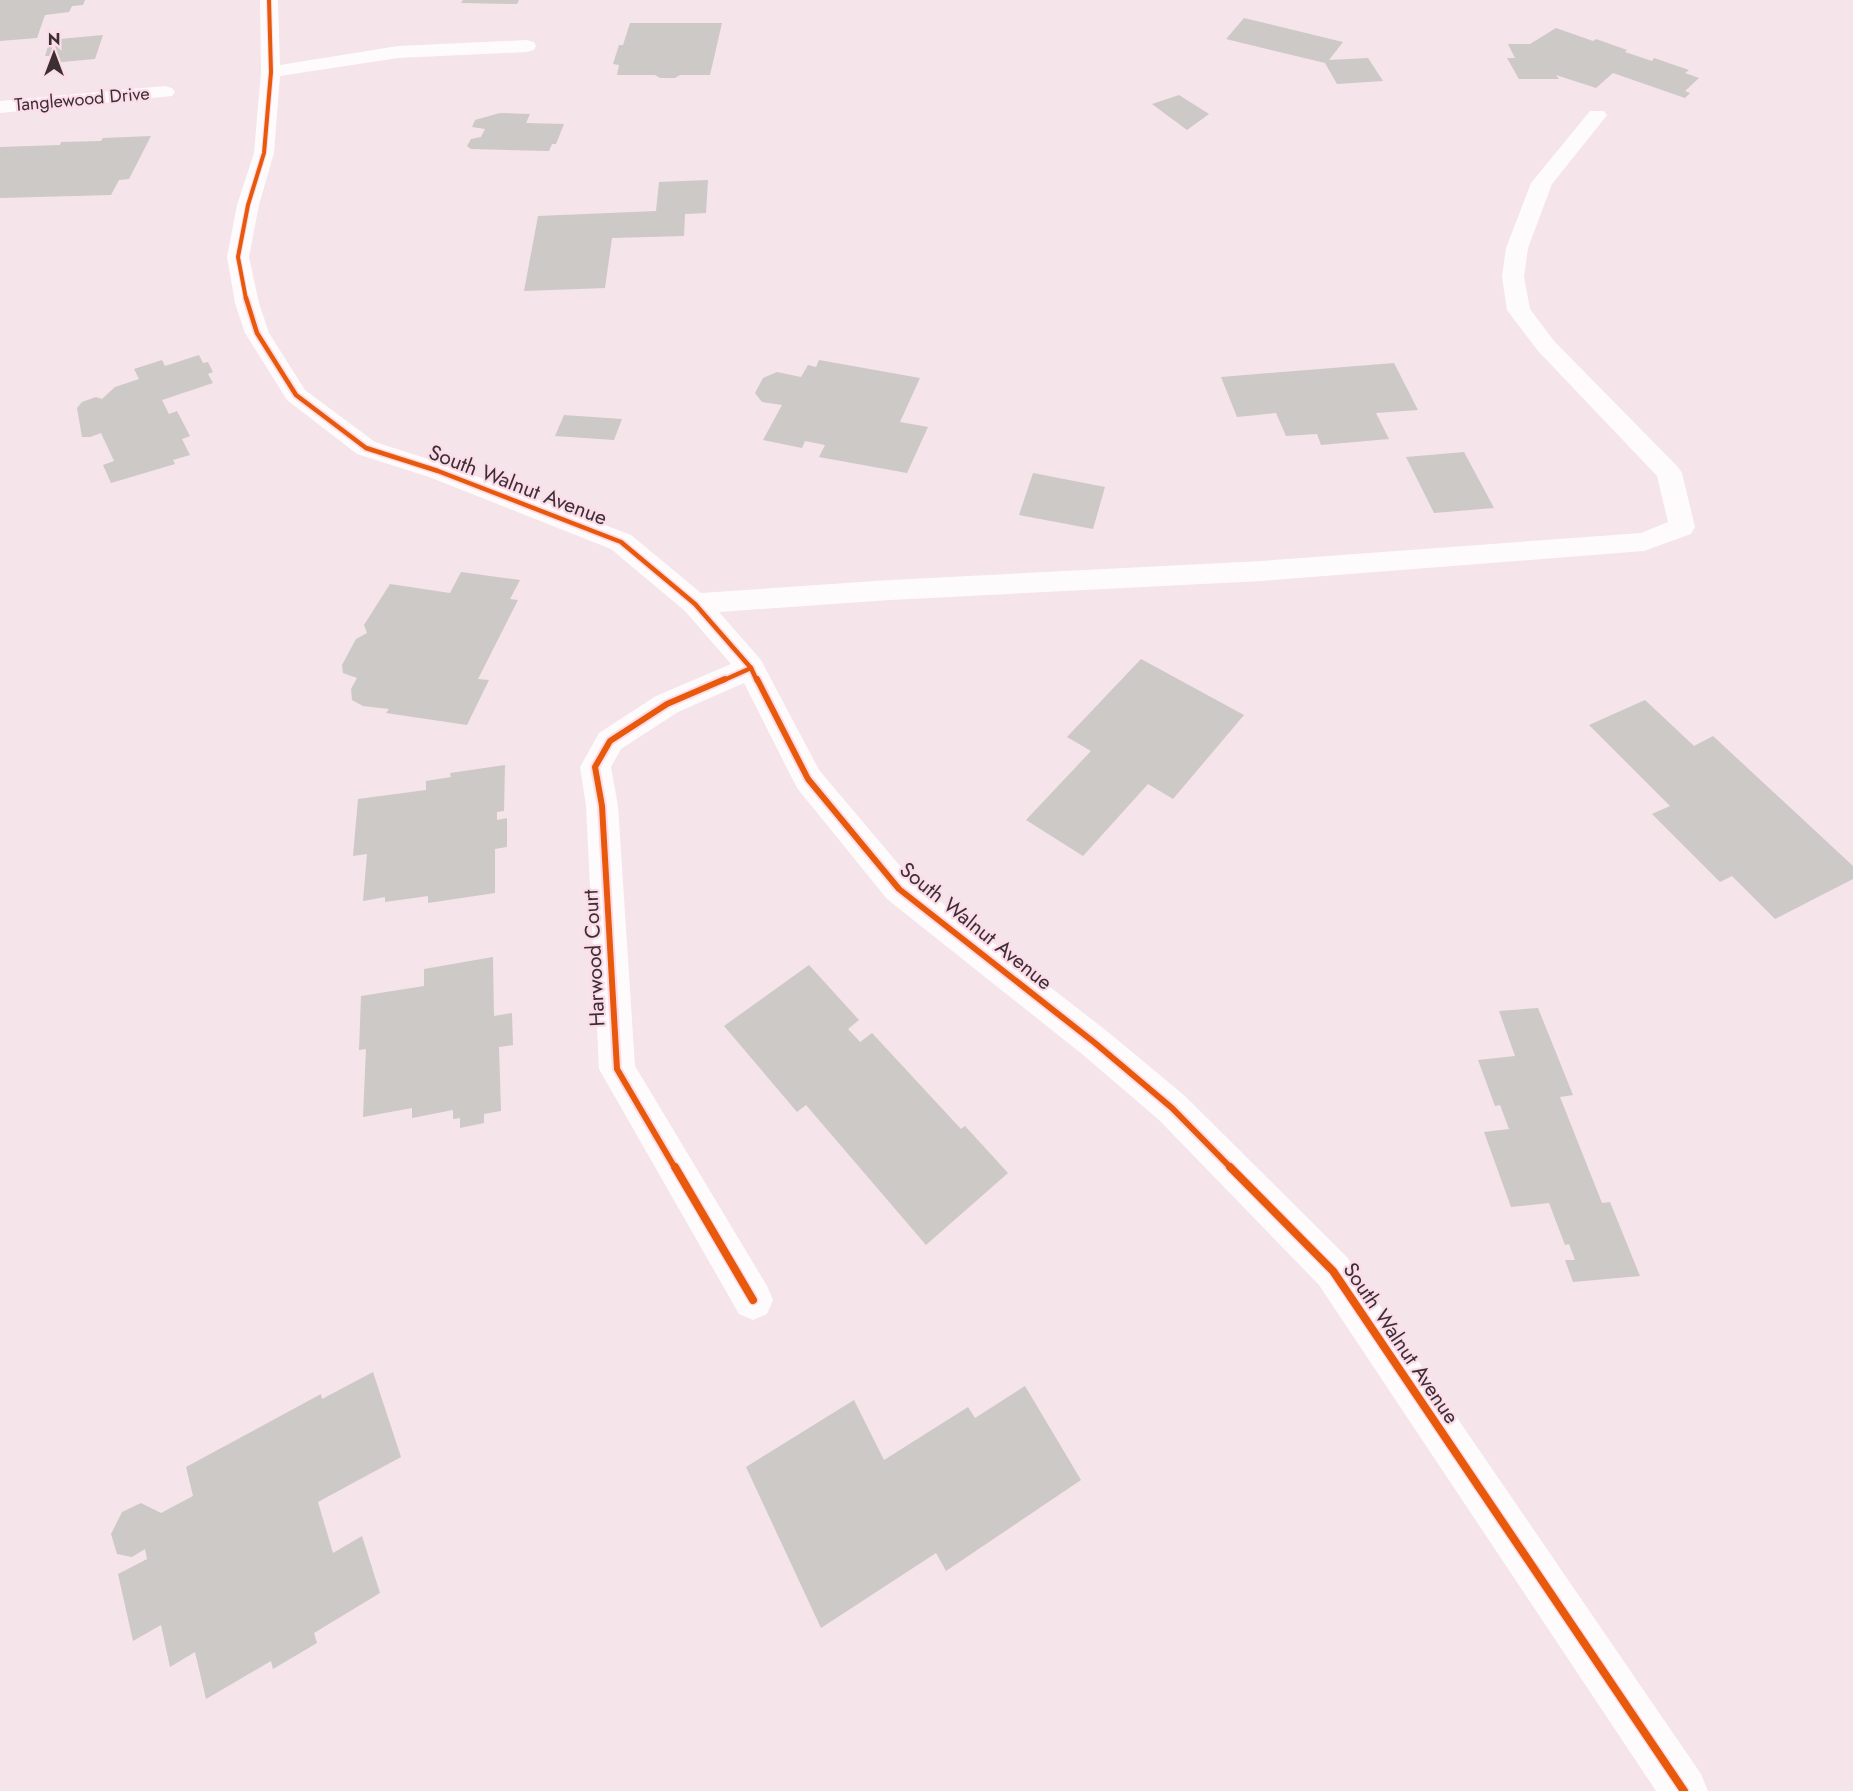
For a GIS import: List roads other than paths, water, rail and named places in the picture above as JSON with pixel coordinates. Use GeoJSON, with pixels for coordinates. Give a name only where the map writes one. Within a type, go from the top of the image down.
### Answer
{"type":"FeatureCollection","features":[{"type":"Feature","properties":{"kind":"street","name":"South Walnut Avenue"},"geometry":{"type":"LineString","coordinates":[[269,0],[271,72],[264,153],[248,205],[238,257],[247,303],[257,333],[297,395],[366,448],[438,471],[621,542],[695,604],[752,668],[808,779],[899,889],[1095,1043],[1172,1108],[1333,1271],[1684,1791]]}},
{"type":"Feature","properties":{"kind":"street"},"geometry":{"type":"LineString","coordinates":[[271,72],[398,52],[526,46]]}},
{"type":"Feature","properties":{"kind":"street","name":"Tanglewood Drive"},"geometry":{"type":"LineString","coordinates":[[0,106],[165,92]]}},
{"type":"Feature","properties":{"kind":"street"},"geometry":{"type":"LineString","coordinates":[[695,604],[890,590],[1262,571],[1644,542],[1682,527],[1670,473],[1546,346],[1519,310],[1513,277],[1517,248],[1542,183],[1597,115]]}},
{"type":"Feature","properties":{"kind":"street","name":"Harwood Court"},"geometry":{"type":"LineString","coordinates":[[752,668],[667,704],[610,741],[595,766],[602,806],[617,1069],[753,1300]]}}]}
